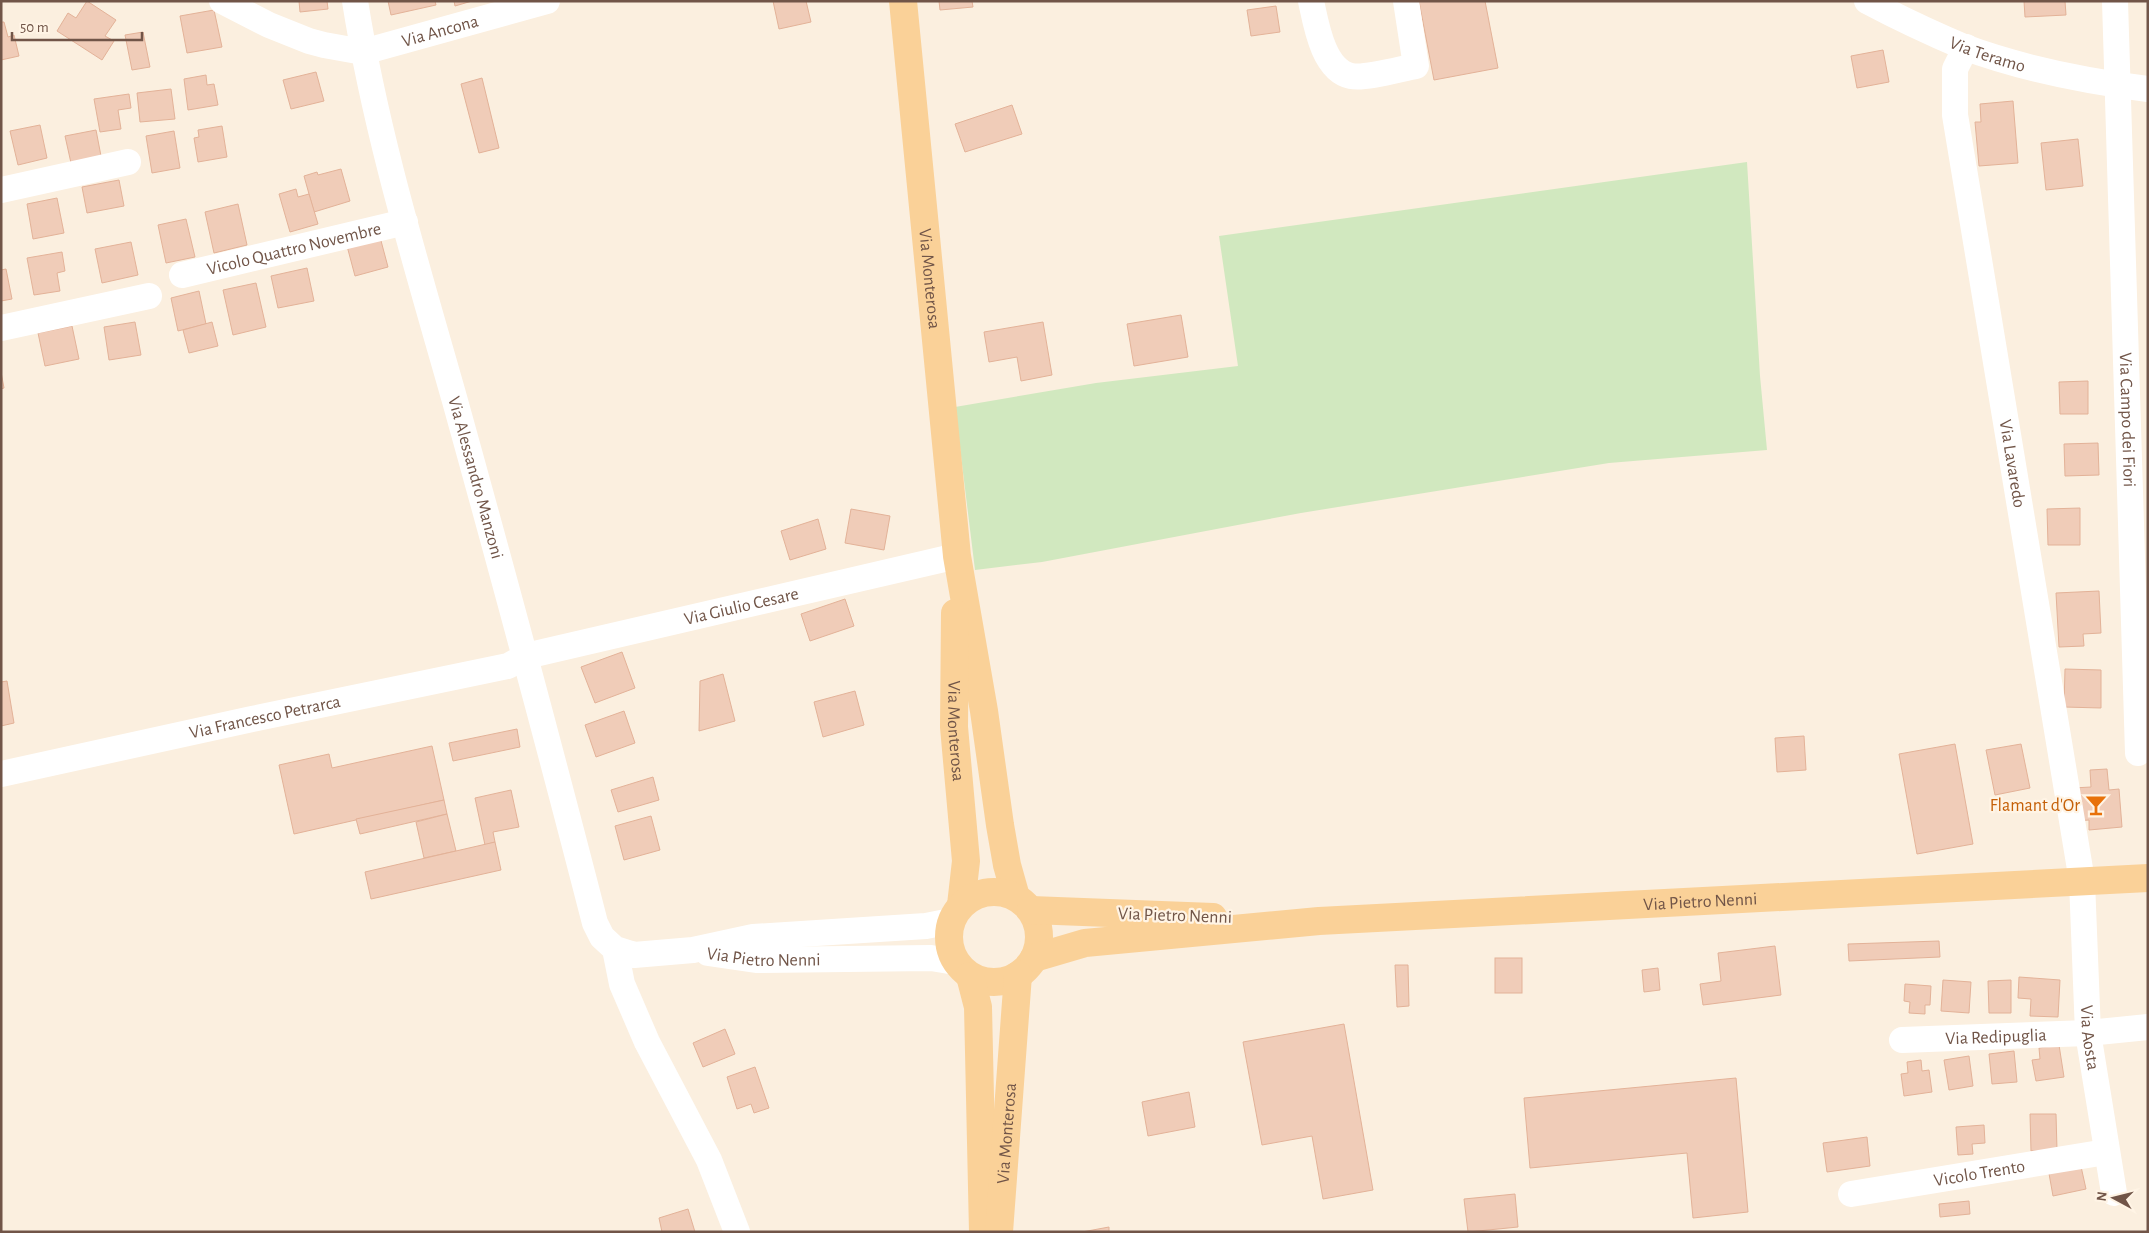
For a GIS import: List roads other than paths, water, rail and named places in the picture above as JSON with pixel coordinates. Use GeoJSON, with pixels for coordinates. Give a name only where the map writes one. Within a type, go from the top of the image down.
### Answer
{"type":"FeatureCollection","features":[{"type":"Feature","properties":{"kind":"main road","name":"Via Monterosa"},"geometry":{"type":"LineString","coordinates":[[903,1],[957,556],[984,711],[1004,849],[1024,904]]}},
{"type":"Feature","properties":{"kind":"main road","name":"Via Monterosa"},"geometry":{"type":"LineString","coordinates":[[956,913],[966,861],[954,727],[954,641],[957,556]]}},
{"type":"Feature","properties":{"kind":"main road","name":"Via Pietro Nenni"},"geometry":{"type":"LineString","coordinates":[[1026,966],[1085,943],[1319,922],[2148,878]]}},
{"type":"Feature","properties":{"kind":"main road"},"geometry":{"type":"LineString","coordinates":[[995,891],[1024,904],[1038,925],[1039,942],[1026,966],[1003,981],[985,981],[963,969],[948,942],[956,913],[975,895],[995,891]]}},
{"type":"Feature","properties":{"kind":"main road","name":"Via Pietro Nenni"},"geometry":{"type":"LineString","coordinates":[[1024,904],[1319,922]]}},
{"type":"Feature","properties":{"kind":"main road","name":"Via Monterosa"},"geometry":{"type":"LineString","coordinates":[[999,1232],[1026,966]]}},
{"type":"Feature","properties":{"kind":"main road","name":"Via Monterosa"},"geometry":{"type":"LineString","coordinates":[[963,969],[978,1007],[983,1232]]}},
{"type":"Feature","properties":{"kind":"street"},"geometry":{"type":"LineString","coordinates":[[222,1],[269,25],[310,41],[363,52]]}},
{"type":"Feature","properties":{"kind":"street","name":"Via Alessandro Manzoni"},"geometry":{"type":"LineString","coordinates":[[355,1],[363,52],[405,222],[526,656],[595,923],[602,937],[615,949]]}},
{"type":"Feature","properties":{"kind":"street","name":"Via Ancona"},"geometry":{"type":"LineString","coordinates":[[363,52],[547,1]]}},
{"type":"Feature","properties":{"kind":"street"},"geometry":{"type":"LineString","coordinates":[[1312,1],[1319,39],[1336,67],[1350,76],[1362,76],[1416,66],[1406,1]]}},
{"type":"Feature","properties":{"kind":"street","name":"Via Teramo"},"geometry":{"type":"LineString","coordinates":[[1867,1],[1909,23],[1966,47],[2020,65],[2118,85],[2148,88]]}},
{"type":"Feature","properties":{"kind":"street","name":"Via Campo dei Fiori"},"geometry":{"type":"LineString","coordinates":[[2115,1],[2139,491],[2138,753]]}},
{"type":"Feature","properties":{"kind":"street","name":"Via Lavaredo"},"geometry":{"type":"LineString","coordinates":[[1966,47],[1955,69],[1955,115],[2082,881]]}},
{"type":"Feature","properties":{"kind":"street"},"geometry":{"type":"LineString","coordinates":[[1,190],[128,162]]}},
{"type":"Feature","properties":{"kind":"street","name":"Vicolo Quattro Novembre"},"geometry":{"type":"LineString","coordinates":[[182,276],[405,222]]}},
{"type":"Feature","properties":{"kind":"street"},"geometry":{"type":"LineString","coordinates":[[1,328],[149,296]]}},
{"type":"Feature","properties":{"kind":"street","name":"Via Giulio Cesare"},"geometry":{"type":"LineString","coordinates":[[526,656],[957,556]]}},
{"type":"Feature","properties":{"kind":"street","name":"Via Francesco Petrarca"},"geometry":{"type":"LineString","coordinates":[[1,774],[252,718],[508,666],[526,656]]}},
{"type":"Feature","properties":{"kind":"street","name":"Via Aosta"},"geometry":{"type":"LineString","coordinates":[[2082,881],[2088,1033],[2114,1193]]}},
{"type":"Feature","properties":{"kind":"street","name":"Via Pietro Nenni"},"geometry":{"type":"LineString","coordinates":[[615,949],[634,955],[693,950],[753,937],[926,926],[956,913]]}},
{"type":"Feature","properties":{"kind":"street"},"geometry":{"type":"LineString","coordinates":[[615,949],[622,984],[647,1042],[709,1160],[737,1232]]}},
{"type":"Feature","properties":{"kind":"street","name":"Via Pietro Nenni"},"geometry":{"type":"LineString","coordinates":[[693,950],[756,960],[931,958],[963,969]]}},
{"type":"Feature","properties":{"kind":"street","name":"Via Redipuglia"},"geometry":{"type":"LineString","coordinates":[[1902,1040],[2088,1033],[2148,1027]]}},
{"type":"Feature","properties":{"kind":"street","name":"Vicolo Trento"},"geometry":{"type":"LineString","coordinates":[[1851,1194],[2106,1152]]}},
{"type":"Feature","properties":{"kind":"place","name":"Flamant d'Or"},"geometry":{"type":"Point","coordinates":[2096,805]}}]}
